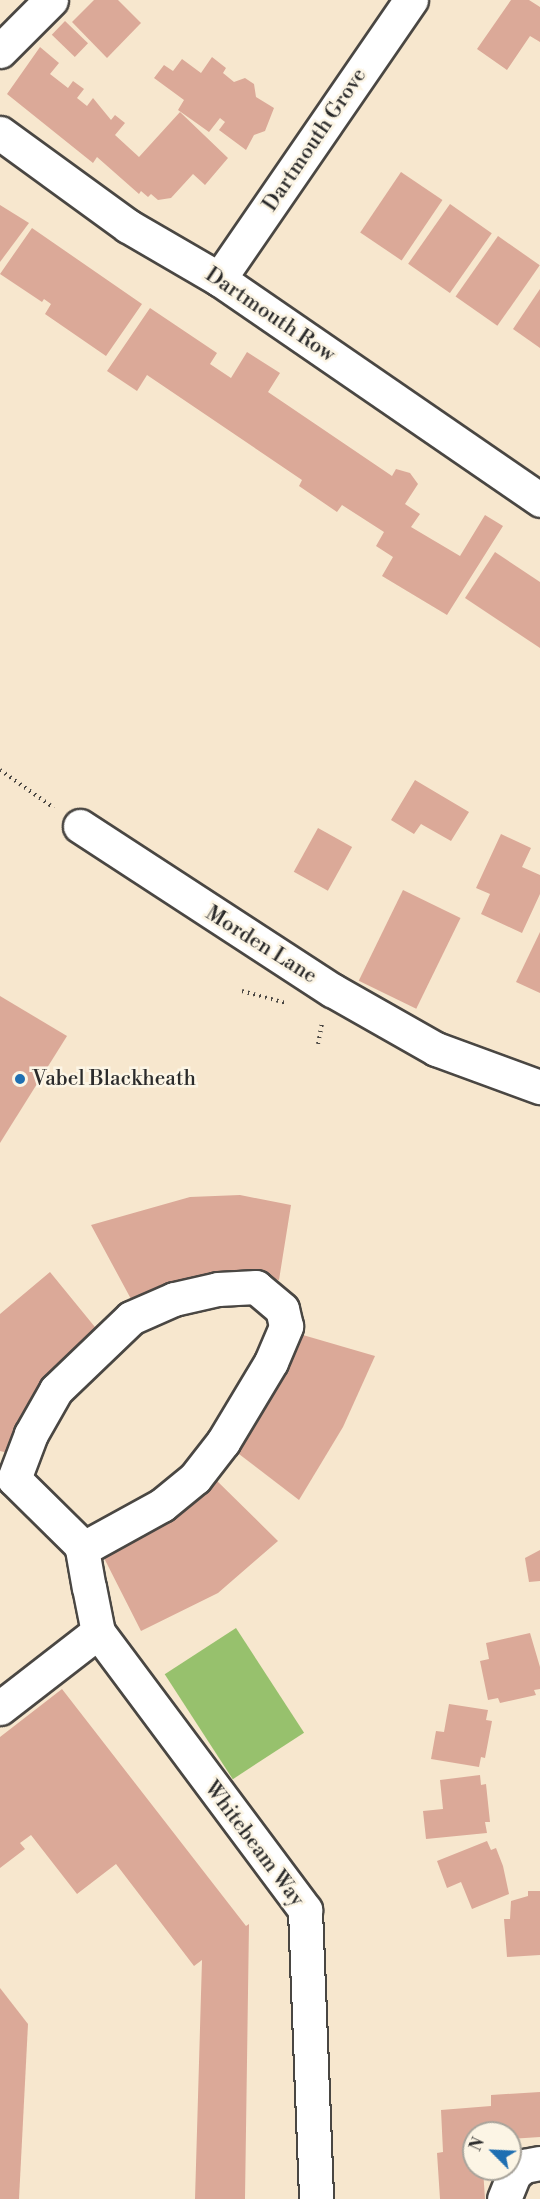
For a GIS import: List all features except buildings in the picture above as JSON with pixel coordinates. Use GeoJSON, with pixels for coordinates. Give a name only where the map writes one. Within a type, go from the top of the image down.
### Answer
{"type":"FeatureCollection","features":[{"type":"Feature","properties":{"kind":"street"},"geometry":{"type":"LineString","coordinates":[[0,51],[51,0]]}},
{"type":"Feature","properties":{"kind":"street","name":"Dartmouth Grove"},"geometry":{"type":"LineString","coordinates":[[219,279],[411,0]]}},
{"type":"Feature","properties":{"kind":"street","name":"Dartmouth Row"},"geometry":{"type":"LineString","coordinates":[[0,133],[128,226],[219,279],[540,500]]}},
{"type":"Feature","properties":{"kind":"street","name":"Morden Lane"},"geometry":{"type":"LineString","coordinates":[[80,826],[332,990],[436,1048],[540,1087]]}},
{"type":"Feature","properties":{"kind":"street"},"geometry":{"type":"LineString","coordinates":[[0,1708],[98,1632],[82,1549],[14,1479],[31,1434],[56,1390],[131,1318],[174,1299],[218,1289],[256,1287],[282,1309],[286,1326],[271,1362],[223,1442],[195,1478],[162,1504],[82,1549]]}},
{"type":"Feature","properties":{"kind":"street","name":"Whitebeam Way"},"geometry":{"type":"LineString","coordinates":[[98,1632],[305,1910],[316,2199]]}},
{"type":"Feature","properties":{"kind":"street"},"geometry":{"type":"LineString","coordinates":[[504,2199],[514,2174],[524,2166],[540,2163]]}},
{"type":"Feature","properties":{"kind":"path"},"geometry":{"type":"LineString","coordinates":[[0,771],[80,826]]}},
{"type":"Feature","properties":{"kind":"path"},"geometry":{"type":"LineString","coordinates":[[242,991],[293,1005]]}},
{"type":"Feature","properties":{"kind":"green space"},"geometry":{"type":"Polygon","coordinates":[[[236,1628],[304,1733],[233,1779],[165,1674],[236,1628]]]}},
{"type":"Feature","properties":{"kind":"place","name":"Vabel Blackheath"},"geometry":{"type":"Point","coordinates":[20,1079]}}]}
